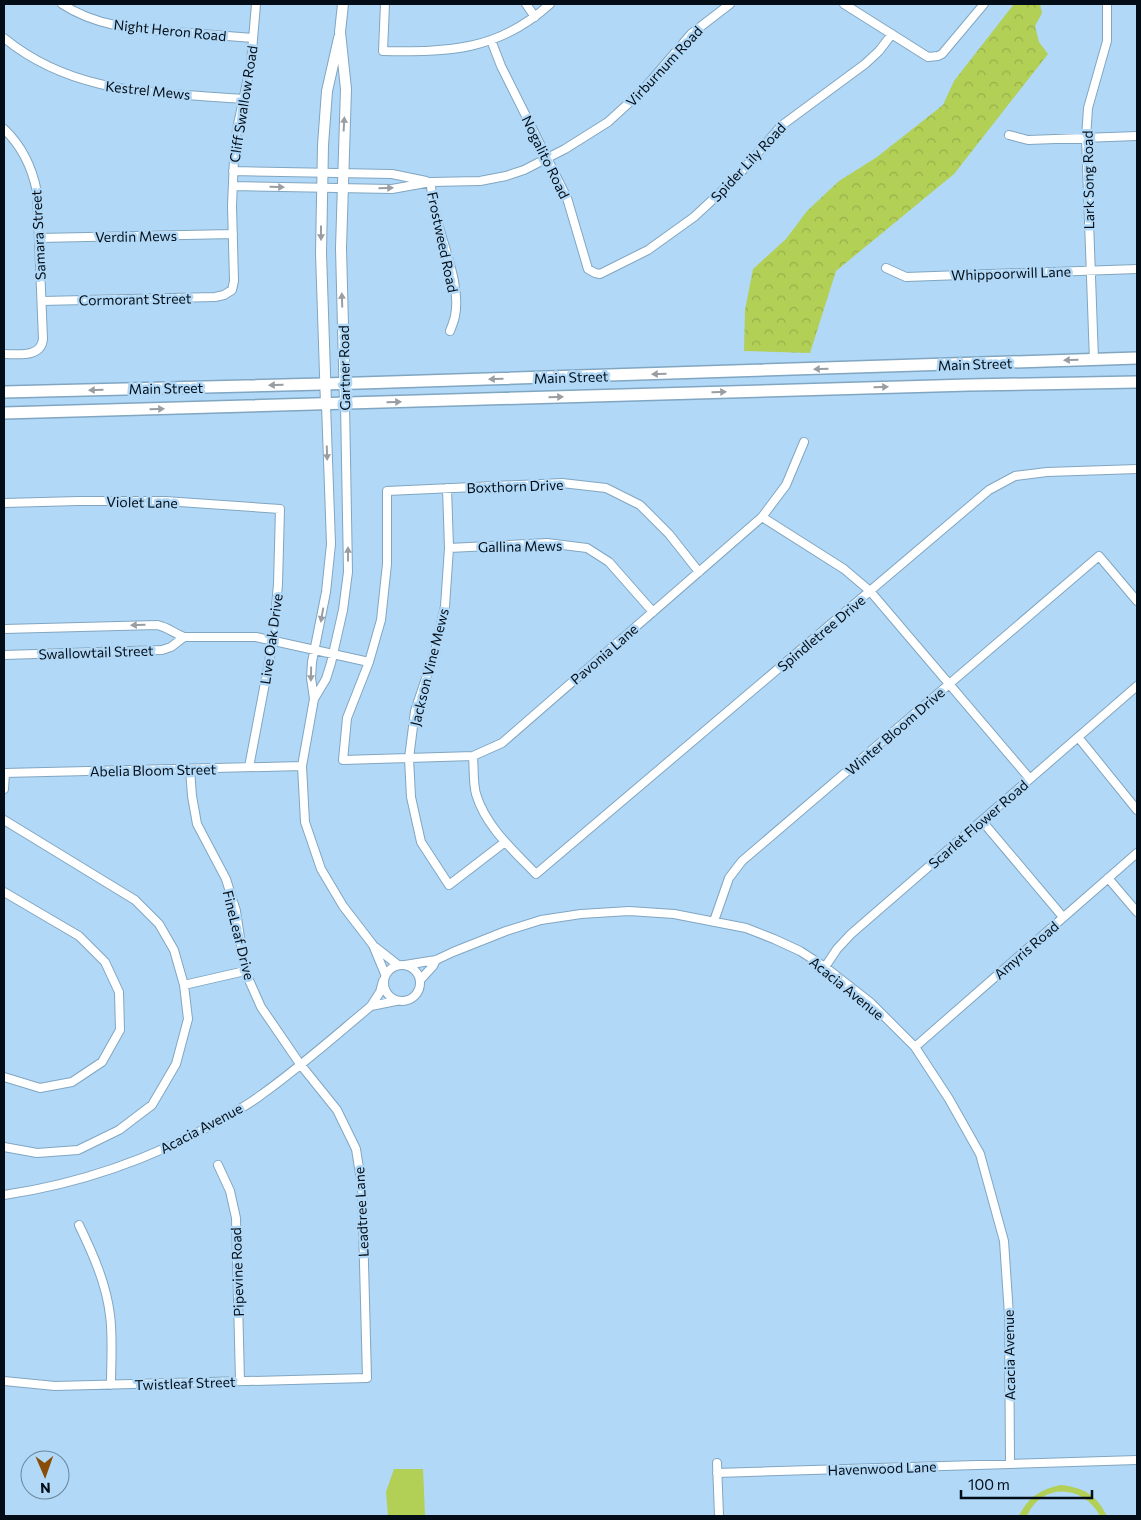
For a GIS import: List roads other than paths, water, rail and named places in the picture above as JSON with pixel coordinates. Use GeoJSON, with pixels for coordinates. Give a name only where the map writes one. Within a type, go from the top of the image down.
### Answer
{"type":"FeatureCollection","features":[{"type":"Feature","properties":{"kind":"main road","name":"Main Street"},"geometry":{"type":"LineString","coordinates":[[4,392],[344,384],[1137,358]]}},
{"type":"Feature","properties":{"kind":"main road","name":"Main Street"},"geometry":{"type":"LineString","coordinates":[[4,413],[969,385],[1137,382]]}},
{"type":"Feature","properties":{"kind":"street","name":"Night Heron Road"},"geometry":{"type":"LineString","coordinates":[[62,4],[88,18],[110,25],[253,38]]}},
{"type":"Feature","properties":{"kind":"street","name":"Cliff Swallow Road"},"geometry":{"type":"LineString","coordinates":[[228,293],[234,281],[233,171],[237,129],[251,63],[256,4]]}},
{"type":"Feature","properties":{"kind":"street","name":"Gartner Road"},"geometry":{"type":"LineString","coordinates":[[342,4],[340,32],[327,90],[322,173],[322,266],[331,544],[326,592],[311,678],[314,699],[302,766],[306,822],[321,869],[343,906],[373,945]]}},
{"type":"Feature","properties":{"kind":"street"},"geometry":{"type":"LineString","coordinates":[[385,4],[382,52],[445,51],[467,48],[514,30],[535,17],[550,4]]}},
{"type":"Feature","properties":{"kind":"street"},"geometry":{"type":"LineString","coordinates":[[526,4],[535,17]]}},
{"type":"Feature","properties":{"kind":"street","name":"Virburnum Road"},"geometry":{"type":"LineString","coordinates":[[233,186],[392,189],[431,182],[465,182],[492,179],[524,170],[583,139],[619,112],[652,80],[691,34],[730,4]]}},
{"type":"Feature","properties":{"kind":"street"},"geometry":{"type":"LineString","coordinates":[[844,4],[928,57],[942,54],[984,4]]}},
{"type":"Feature","properties":{"kind":"street","name":"Lark Song Road"},"geometry":{"type":"LineString","coordinates":[[1094,360],[1086,138],[1088,108],[1107,41],[1106,4]]}},
{"type":"Feature","properties":{"kind":"street","name":"Gartner Road"},"geometry":{"type":"LineString","coordinates":[[314,699],[326,679],[333,654],[344,610],[348,572],[341,265],[342,173],[346,89],[340,32]]}},
{"type":"Feature","properties":{"kind":"street","name":"Spider Lily Road"},"geometry":{"type":"LineString","coordinates":[[595,273],[605,272],[648,250],[694,217],[735,179],[781,126],[865,64],[892,34]]}},
{"type":"Feature","properties":{"kind":"street","name":"Kestrel Mews"},"geometry":{"type":"LineString","coordinates":[[4,38],[41,63],[67,75],[90,82],[115,88],[244,99]]}},
{"type":"Feature","properties":{"kind":"street","name":"Nogalito Road"},"geometry":{"type":"LineString","coordinates":[[491,40],[501,66],[548,158],[571,209],[588,269],[595,273]]}},
{"type":"Feature","properties":{"kind":"street","name":"Samara Street"},"geometry":{"type":"LineString","coordinates":[[4,129],[12,136],[30,165],[37,192],[43,339],[39,350],[27,353],[4,354]]}},
{"type":"Feature","properties":{"kind":"street"},"geometry":{"type":"LineString","coordinates":[[1009,136],[1028,140],[1137,136]]}},
{"type":"Feature","properties":{"kind":"street","name":"Virburnum Road"},"geometry":{"type":"LineString","coordinates":[[233,171],[392,174],[431,182]]}},
{"type":"Feature","properties":{"kind":"street","name":"Frostweed Road"},"geometry":{"type":"LineString","coordinates":[[431,182],[434,212],[454,285],[455,316],[450,331]]}},
{"type":"Feature","properties":{"kind":"street","name":"Verdin Mews"},"geometry":{"type":"LineString","coordinates":[[39,238],[233,234]]}},
{"type":"Feature","properties":{"kind":"street","name":"Whippoorwill Lane"},"geometry":{"type":"LineString","coordinates":[[886,268],[906,277],[1137,269]]}},
{"type":"Feature","properties":{"kind":"street","name":"Cormorant Street"},"geometry":{"type":"LineString","coordinates":[[42,301],[215,297],[228,293]]}},
{"type":"Feature","properties":{"kind":"street","name":"Pavonia Lane"},"geometry":{"type":"LineString","coordinates":[[369,662],[348,718],[343,760],[473,756],[502,743],[762,517],[786,485],[804,442]]}},
{"type":"Feature","properties":{"kind":"street","name":"Spindletree Drive"},"geometry":{"type":"LineString","coordinates":[[506,842],[536,874],[989,490],[1015,476],[1047,472],[1137,469]]}},
{"type":"Feature","properties":{"kind":"street","name":"Boxthorn Drive"},"geometry":{"type":"LineString","coordinates":[[369,662],[381,620],[387,564],[387,491],[562,483],[606,488],[640,505],[668,534],[699,572]]}},
{"type":"Feature","properties":{"kind":"street","name":"Jackson Vine Mews"},"geometry":{"type":"LineString","coordinates":[[447,488],[449,548],[445,606],[435,651],[415,712],[409,758],[411,797],[421,842],[449,885],[506,842]]}},
{"type":"Feature","properties":{"kind":"street","name":"Violet Lane"},"geometry":{"type":"LineString","coordinates":[[4,503],[166,501],[280,509]]}},
{"type":"Feature","properties":{"kind":"street","name":"Live Oak Drive"},"geometry":{"type":"LineString","coordinates":[[249,767],[273,641],[278,584],[280,509]]}},
{"type":"Feature","properties":{"kind":"street"},"geometry":{"type":"LineString","coordinates":[[762,517],[844,569],[870,591],[1030,778]]}},
{"type":"Feature","properties":{"kind":"street","name":"Gallina Mews"},"geometry":{"type":"LineString","coordinates":[[449,548],[547,543],[587,548],[609,562],[652,612]]}},
{"type":"Feature","properties":{"kind":"street","name":"Winter Bloom Drive"},"geometry":{"type":"LineString","coordinates":[[714,921],[729,878],[742,861],[1098,556],[1137,601]]}},
{"type":"Feature","properties":{"kind":"street","name":"Swallowtail Street"},"geometry":{"type":"LineString","coordinates":[[4,629],[157,625],[167,626],[174,633],[184,637],[256,637],[369,662]]}},
{"type":"Feature","properties":{"kind":"street","name":"Swallowtail Street"},"geometry":{"type":"LineString","coordinates":[[4,655],[162,650],[171,647],[184,637]]}},
{"type":"Feature","properties":{"kind":"street","name":"Scarlet Flower Road"},"geometry":{"type":"LineString","coordinates":[[825,967],[851,934],[1137,686]]}},
{"type":"Feature","properties":{"kind":"street"},"geometry":{"type":"LineString","coordinates":[[1078,738],[1137,810]]}},
{"type":"Feature","properties":{"kind":"street"},"geometry":{"type":"LineString","coordinates":[[473,756],[476,794],[488,820],[506,842]]}},
{"type":"Feature","properties":{"kind":"street","name":"Abelia Bloom Street"},"geometry":{"type":"LineString","coordinates":[[4,773],[302,766]]}},
{"type":"Feature","properties":{"kind":"street","name":"FineLeaf Drive"},"geometry":{"type":"LineString","coordinates":[[190,769],[197,824],[226,879],[236,911],[245,971],[261,1007],[300,1064]]}},
{"type":"Feature","properties":{"kind":"street"},"geometry":{"type":"LineString","coordinates":[[4,773],[4,788]]}},
{"type":"Feature","properties":{"kind":"street"},"geometry":{"type":"LineString","coordinates":[[4,820],[135,900],[158,924],[174,950],[184,986],[188,1019],[176,1064],[152,1105],[119,1130],[78,1150],[37,1153],[4,1147]]}},
{"type":"Feature","properties":{"kind":"street"},"geometry":{"type":"LineString","coordinates":[[982,821],[1064,918]]}},
{"type":"Feature","properties":{"kind":"street","name":"Amyris Road"},"geometry":{"type":"LineString","coordinates":[[915,1047],[1137,853]]}},
{"type":"Feature","properties":{"kind":"street"},"geometry":{"type":"LineString","coordinates":[[1108,878],[1137,912]]}},
{"type":"Feature","properties":{"kind":"street"},"geometry":{"type":"LineString","coordinates":[[4,892],[79,936],[105,962],[120,992],[120,1030],[102,1062],[72,1082],[40,1088],[4,1076]]}},
{"type":"Feature","properties":{"kind":"street","name":"Acacia Avenue"},"geometry":{"type":"LineString","coordinates":[[436,960],[506,931],[541,920],[581,914],[629,911],[674,914],[746,928],[774,939],[800,951],[825,967],[871,1003],[915,1047],[949,1099],[980,1154],[1004,1241],[1009,1315],[1010,1464]]}},
{"type":"Feature","properties":{"kind":"street"},"geometry":{"type":"LineString","coordinates":[[373,945],[401,965],[412,967],[421,979]]}},
{"type":"Feature","properties":{"kind":"street"},"geometry":{"type":"LineString","coordinates":[[373,945],[384,977],[386,994],[392,999],[400,1001]]}},
{"type":"Feature","properties":{"kind":"street"},"geometry":{"type":"LineString","coordinates":[[371,1006],[380,992],[384,977],[401,965],[436,960]]}},
{"type":"Feature","properties":{"kind":"street"},"geometry":{"type":"LineString","coordinates":[[371,1006],[412,998],[418,992],[421,979],[436,960]]}},
{"type":"Feature","properties":{"kind":"street"},"geometry":{"type":"LineString","coordinates":[[184,986],[245,971]]}},
{"type":"Feature","properties":{"kind":"street","name":"Acacia Avenue"},"geometry":{"type":"LineString","coordinates":[[4,1195],[74,1180],[133,1162],[210,1126],[260,1096],[371,1006]]}},
{"type":"Feature","properties":{"kind":"street","name":"Leadtree Lane"},"geometry":{"type":"LineString","coordinates":[[300,1064],[337,1110],[356,1149],[362,1187],[367,1378]]}},
{"type":"Feature","properties":{"kind":"street","name":"Pipevine Road"},"geometry":{"type":"LineString","coordinates":[[218,1165],[230,1191],[236,1218],[240,1381]]}},
{"type":"Feature","properties":{"kind":"street"},"geometry":{"type":"LineString","coordinates":[[79,1225],[94,1255],[105,1290],[110,1316],[111,1385]]}},
{"type":"Feature","properties":{"kind":"street","name":"Twistleaf Street"},"geometry":{"type":"LineString","coordinates":[[4,1381],[55,1386],[367,1378]]}},
{"type":"Feature","properties":{"kind":"street","name":"Havenwood Lane"},"geometry":{"type":"LineString","coordinates":[[717,1473],[1137,1460]]}},
{"type":"Feature","properties":{"kind":"street"},"geometry":{"type":"LineString","coordinates":[[717,1463],[719,1516]]}}]}
